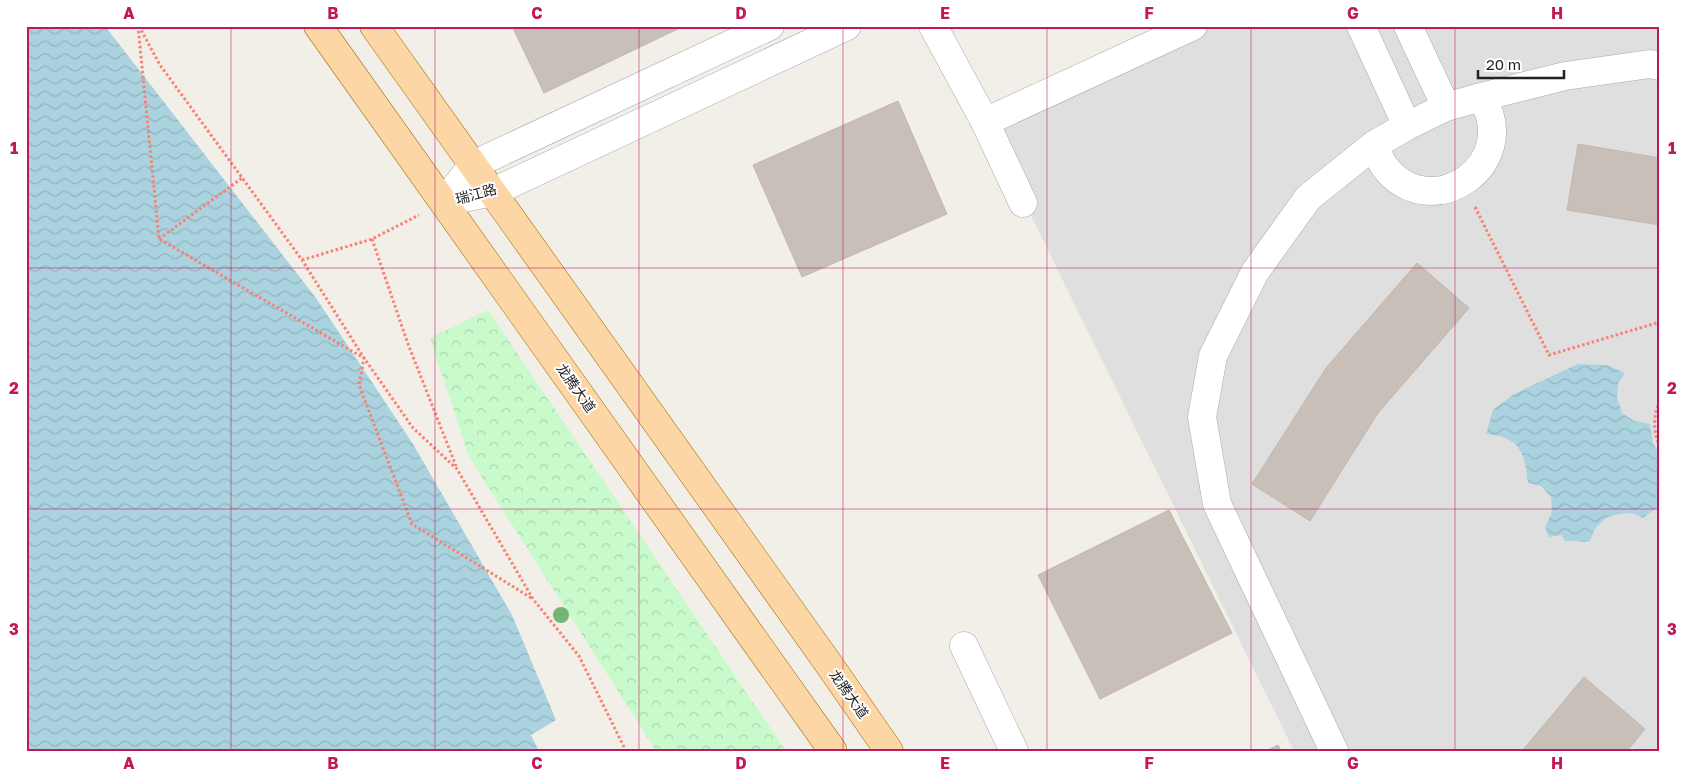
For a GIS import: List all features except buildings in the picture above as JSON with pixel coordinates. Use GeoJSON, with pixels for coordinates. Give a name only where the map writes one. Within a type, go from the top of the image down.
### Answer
{"type":"FeatureCollection","features":[{"type":"Feature","properties":{"kind":"main road","name":"龙腾大道"},"geometry":{"type":"LineString","coordinates":[[318,26],[833,751]]}},
{"type":"Feature","properties":{"kind":"main road","name":"龙腾大道"},"geometry":{"type":"LineString","coordinates":[[374,26],[817,647],[888,751]]}},
{"type":"Feature","properties":{"kind":"street","name":"瑞江路"},"geometry":{"type":"LineString","coordinates":[[444,202],[473,165],[770,26]]}},
{"type":"Feature","properties":{"kind":"street","name":"瑞江路"},"geometry":{"type":"LineString","coordinates":[[444,202],[493,192],[847,26]]}},
{"type":"Feature","properties":{"kind":"street"},"geometry":{"type":"LineString","coordinates":[[933,26],[985,122],[1023,203]]}},
{"type":"Feature","properties":{"kind":"street"},"geometry":{"type":"LineString","coordinates":[[985,122],[1193,26]]}},
{"type":"Feature","properties":{"kind":"street"},"geometry":{"type":"LineString","coordinates":[[1361,26],[1407,126]]}},
{"type":"Feature","properties":{"kind":"street"},"geometry":{"type":"LineString","coordinates":[[1408,26],[1446,107]]}},
{"type":"Feature","properties":{"kind":"street"},"geometry":{"type":"LineString","coordinates":[[1334,751],[1217,504],[1202,418],[1212,356],[1255,272],[1308,198],[1374,145],[1446,107],[1481,97],[1565,76],[1650,64],[1660,66]]}},
{"type":"Feature","properties":{"kind":"street"},"geometry":{"type":"LineString","coordinates":[[1374,145],[1383,165],[1397,179],[1414,188],[1433,191],[1453,188],[1470,178],[1483,164],[1491,146],[1492,126],[1488,107],[1481,97]]}},
{"type":"Feature","properties":{"kind":"street"},"geometry":{"type":"LineString","coordinates":[[964,646],[1014,751]]}},
{"type":"Feature","properties":{"kind":"path"},"geometry":{"type":"LineString","coordinates":[[139,26],[160,65],[302,260],[364,358],[413,428],[457,469]]}},
{"type":"Feature","properties":{"kind":"path"},"geometry":{"type":"LineString","coordinates":[[139,26],[159,239]]}},
{"type":"Feature","properties":{"kind":"path"},"geometry":{"type":"LineString","coordinates":[[159,239],[242,178]]}},
{"type":"Feature","properties":{"kind":"path"},"geometry":{"type":"LineString","coordinates":[[1463,182],[1549,355],[1660,322]]}},
{"type":"Feature","properties":{"kind":"path"},"geometry":{"type":"LineString","coordinates":[[302,260],[372,239],[444,202]]}},
{"type":"Feature","properties":{"kind":"path"},"geometry":{"type":"LineString","coordinates":[[159,239],[364,358]]}},
{"type":"Feature","properties":{"kind":"path"},"geometry":{"type":"LineString","coordinates":[[372,239],[408,344],[457,469],[533,599],[579,656],[626,751]]}},
{"type":"Feature","properties":{"kind":"path"},"geometry":{"type":"LineString","coordinates":[[364,358],[359,385],[412,524],[533,599]]}},
{"type":"Feature","properties":{"kind":"path"},"geometry":{"type":"LineString","coordinates":[[1660,401],[1654,423],[1657,441],[1660,446]]}},
{"type":"Feature","properties":{"kind":"shaded area"},"geometry":{"type":"Polygon","coordinates":[[[1193,26],[1660,26],[1660,751],[1294,751],[985,122],[1193,26]]]}},
{"type":"Feature","properties":{"kind":"green space"},"geometry":{"type":"Polygon","coordinates":[[[488,310],[786,751],[656,751],[469,457],[430,338],[488,310]]]}},
{"type":"Feature","properties":{"kind":"water"},"geometry":{"type":"Polygon","coordinates":[[[26,26],[105,26],[316,298],[413,444],[512,615],[556,720],[531,735],[539,751],[26,751],[26,26]]]}},
{"type":"Feature","properties":{"kind":"water"},"geometry":{"type":"Polygon","coordinates":[[[1578,364],[1607,365],[1625,373],[1618,383],[1617,397],[1622,413],[1634,421],[1650,424],[1653,443],[1660,455],[1660,506],[1643,518],[1632,513],[1606,518],[1595,528],[1590,541],[1584,542],[1565,541],[1562,535],[1549,537],[1545,527],[1552,512],[1551,497],[1541,486],[1528,483],[1525,462],[1519,448],[1514,443],[1498,436],[1486,434],[1493,410],[1514,394],[1578,364]]]}}]}
